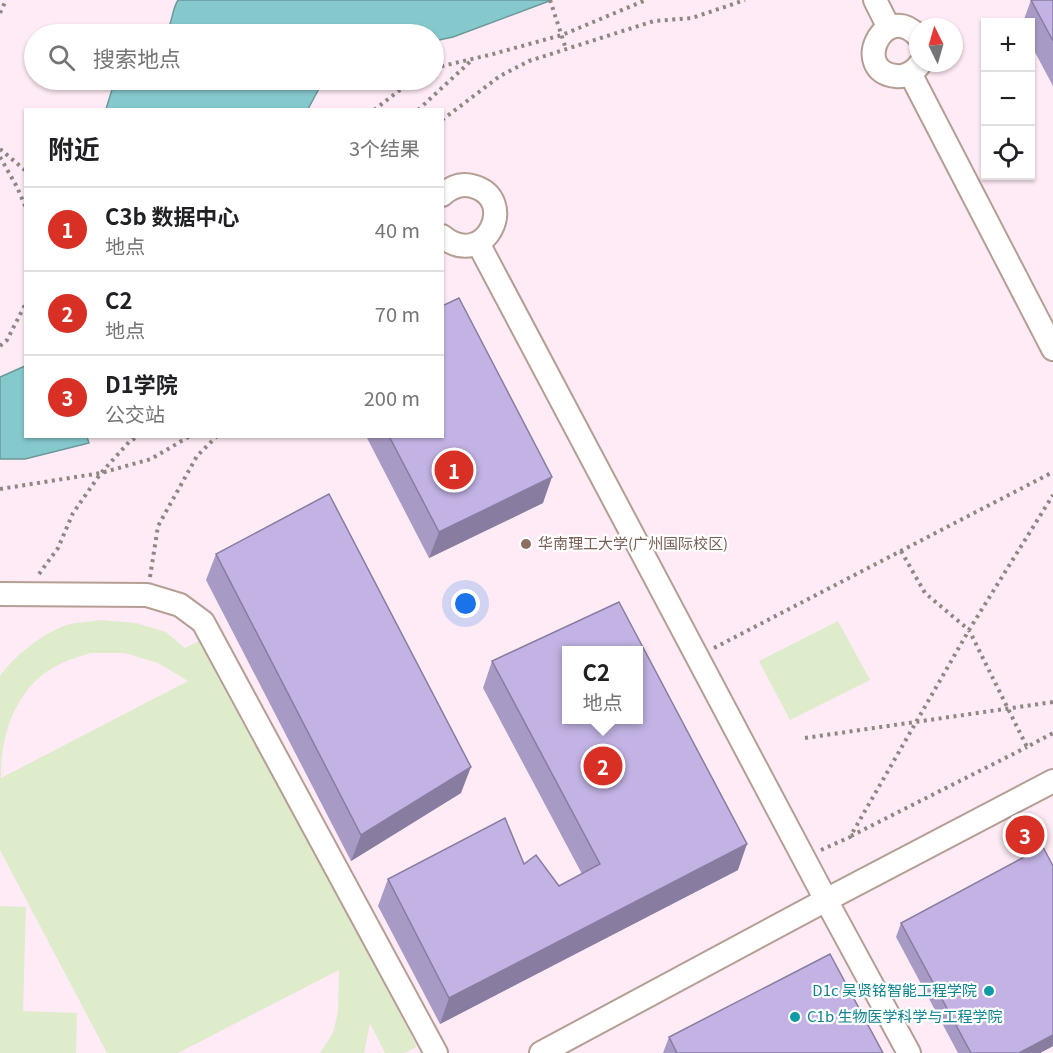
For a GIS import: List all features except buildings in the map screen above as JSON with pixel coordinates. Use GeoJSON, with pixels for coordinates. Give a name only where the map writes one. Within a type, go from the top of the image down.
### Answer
{"type":"FeatureCollection","features":[{"type":"Feature","properties":{"kind":"street"},"geometry":{"type":"LineString","coordinates":[[875,0],[889,28]]}},
{"type":"Feature","properties":{"kind":"street"},"geometry":{"type":"LineString","coordinates":[[909,30],[898,26],[889,28],[882,32],[874,45],[875,60],[885,73],[901,76],[909,71]]}},
{"type":"Feature","properties":{"kind":"street"},"geometry":{"type":"LineString","coordinates":[[917,72],[1053,349]]}},
{"type":"Feature","properties":{"kind":"street"},"geometry":{"type":"LineString","coordinates":[[444,193],[457,186],[467,185],[485,192],[492,200],[495,219],[487,237],[478,243],[469,246],[459,245],[444,238]]}},
{"type":"Feature","properties":{"kind":"street"},"geometry":{"type":"LineString","coordinates":[[478,243],[909,1053]]}},
{"type":"Feature","properties":{"kind":"street"},"geometry":{"type":"LineString","coordinates":[[0,594],[147,595],[180,605],[203,622],[436,1053]]}},
{"type":"Feature","properties":{"kind":"street"},"geometry":{"type":"LineString","coordinates":[[540,1053],[1053,781]]}},
{"type":"Feature","properties":{"kind":"path"},"geometry":{"type":"LineString","coordinates":[[0,14],[6,0]]}},
{"type":"Feature","properties":{"kind":"path"},"geometry":{"type":"LineString","coordinates":[[550,0],[566,49]]}},
{"type":"Feature","properties":{"kind":"path"},"geometry":{"type":"LineString","coordinates":[[444,66],[562,35],[646,0]]}},
{"type":"Feature","properties":{"kind":"path"},"geometry":{"type":"LineString","coordinates":[[444,118],[500,76],[530,61],[654,21],[692,18],[745,0]]}},
{"type":"Feature","properties":{"kind":"path"},"geometry":{"type":"LineString","coordinates":[[444,86],[474,58]]}},
{"type":"Feature","properties":{"kind":"path"},"geometry":{"type":"LineString","coordinates":[[377,108],[400,90]]}},
{"type":"Feature","properties":{"kind":"path"},"geometry":{"type":"LineString","coordinates":[[420,108],[440,90]]}},
{"type":"Feature","properties":{"kind":"path"},"geometry":{"type":"LineString","coordinates":[[0,149],[24,169]]}},
{"type":"Feature","properties":{"kind":"path"},"geometry":{"type":"LineString","coordinates":[[0,157],[24,203]]}},
{"type":"Feature","properties":{"kind":"path"},"geometry":{"type":"LineString","coordinates":[[0,346],[7,340],[24,308]]}},
{"type":"Feature","properties":{"kind":"path"},"geometry":{"type":"LineString","coordinates":[[25,595],[58,548],[73,513],[101,473],[135,438]]}},
{"type":"Feature","properties":{"kind":"path"},"geometry":{"type":"LineString","coordinates":[[0,489],[101,473],[151,459],[187,438]]}},
{"type":"Feature","properties":{"kind":"path"},"geometry":{"type":"LineString","coordinates":[[147,595],[158,526],[197,456],[215,438]]}},
{"type":"Feature","properties":{"kind":"path"},"geometry":{"type":"LineString","coordinates":[[697,656],[1053,472]]}},
{"type":"Feature","properties":{"kind":"path"},"geometry":{"type":"LineString","coordinates":[[850,837],[969,630],[1053,495]]}},
{"type":"Feature","properties":{"kind":"path"},"geometry":{"type":"LineString","coordinates":[[901,551],[925,593],[969,630],[1027,747]]}},
{"type":"Feature","properties":{"kind":"path"},"geometry":{"type":"LineString","coordinates":[[805,738],[1053,702]]}},
{"type":"Feature","properties":{"kind":"path"},"geometry":{"type":"LineString","coordinates":[[804,858],[850,837],[1053,733]]}},
{"type":"Feature","properties":{"kind":"shaded area","name":"华南理工大学(广州国际校区)"},"geometry":{"type":"Polygon","coordinates":[[[0,0],[1053,0],[1053,1053],[0,1053],[0,0]]]}},
{"type":"Feature","properties":{"kind":"green space"},"geometry":{"type":"Polygon","coordinates":[[[100,620],[136,623],[166,632],[185,648],[205,638],[417,1047],[404,1053],[385,1053],[370,1023],[364,1053],[320,1053],[333,1033],[338,1012],[339,970],[178,1053],[107,1053],[0,850],[0,676],[21,653],[49,633],[67,625],[100,620]],[[91,653],[76,658],[60,664],[32,684],[22,697],[8,728],[1,761],[1,778],[188,681],[158,663],[125,653],[91,653]]]}},
{"type":"Feature","properties":{"kind":"green space"},"geometry":{"type":"Polygon","coordinates":[[[838,621],[870,680],[790,720],[759,661],[838,621]]]}},
{"type":"Feature","properties":{"kind":"green space"},"geometry":{"type":"Polygon","coordinates":[[[0,906],[26,907],[23,1011],[77,1013],[76,1053],[0,1053],[0,906]]]}},
{"type":"Feature","properties":{"kind":"water"},"geometry":{"type":"Polygon","coordinates":[[[178,0],[552,0],[444,39],[444,24],[170,24],[178,0]]]}},
{"type":"Feature","properties":{"kind":"water"},"geometry":{"type":"Polygon","coordinates":[[[112,90],[318,90],[309,108],[106,108],[112,90]]]}},
{"type":"Feature","properties":{"kind":"water"},"geometry":{"type":"Polygon","coordinates":[[[24,366],[24,438],[87,438],[89,443],[25,459],[0,459],[0,377],[24,366]]]}},
{"type":"Feature","properties":{"kind":"place","name":"C3b 数据中心"},"geometry":{"type":"Point","coordinates":[454,470]}},
{"type":"Feature","properties":{"kind":"place","name":"华南理工大学(广州国际校区)"},"geometry":{"type":"Point","coordinates":[526,544]}},
{"type":"Feature","properties":{"kind":"place","name":"C2"},"geometry":{"type":"Point","coordinates":[603,766]}},
{"type":"Feature","properties":{"kind":"place","name":"D1学院"},"geometry":{"type":"Point","coordinates":[1025,835]}},
{"type":"Feature","properties":{"kind":"place","name":"D1c 吴贤铭智能工程学院"},"geometry":{"type":"Point","coordinates":[989,991]}},
{"type":"Feature","properties":{"kind":"place","name":"C1b 生物医学科学与工程学院"},"geometry":{"type":"Point","coordinates":[795,1017]}}]}
